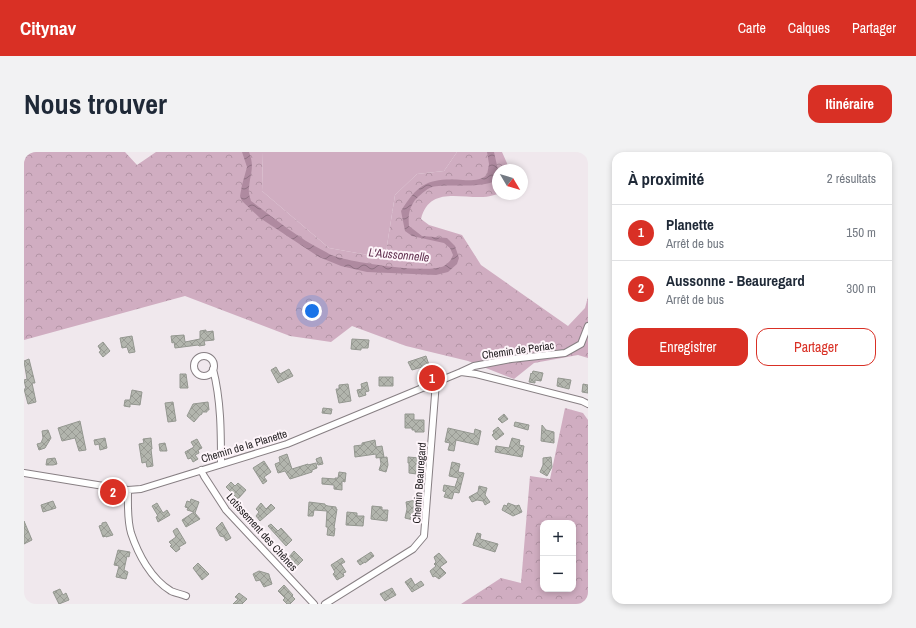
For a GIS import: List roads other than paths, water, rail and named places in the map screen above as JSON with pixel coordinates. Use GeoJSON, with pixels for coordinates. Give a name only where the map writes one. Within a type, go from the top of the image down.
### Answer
{"type":"FeatureCollection","features":[{"type":"Feature","properties":{"kind":"street","name":"Chemin de Periac"},"geometry":{"type":"LineString","coordinates":[[461,372],[474,366],[510,359],[565,353],[581,344],[588,326]]}},
{"type":"Feature","properties":{"kind":"street"},"geometry":{"type":"LineString","coordinates":[[213,369],[217,383],[221,464]]}},
{"type":"Feature","properties":{"kind":"street","name":"Chemin de la Planette"},"geometry":{"type":"LineString","coordinates":[[24,473],[128,490],[141,489],[287,444],[461,372]]}},
{"type":"Feature","properties":{"kind":"street"},"geometry":{"type":"LineString","coordinates":[[461,372],[476,374],[582,401],[588,404]]}},
{"type":"Feature","properties":{"kind":"street","name":"Chemin Beauregard"},"geometry":{"type":"LineString","coordinates":[[325,604],[413,549],[424,536],[436,382]]}},
{"type":"Feature","properties":{"kind":"street","name":"Lotissement des Chênes"},"geometry":{"type":"LineString","coordinates":[[201,470],[226,510],[314,604]]}},
{"type":"Feature","properties":{"kind":"street"},"geometry":{"type":"LineString","coordinates":[[128,490],[128,513],[131,532],[142,560],[164,585],[172,591],[186,596]]}},
{"type":"Feature","properties":{"kind":"water"},"geometry":{"type":"Polygon","coordinates":[[[242,152],[249,152],[252,162],[249,190],[251,201],[314,246],[337,257],[350,260],[393,267],[424,269],[444,266],[450,261],[453,255],[450,248],[444,243],[412,236],[405,231],[401,211],[407,201],[420,188],[434,181],[473,180],[485,177],[487,175],[489,164],[487,152],[494,152],[497,164],[492,164],[492,182],[467,186],[432,187],[427,189],[413,203],[409,212],[409,226],[422,236],[447,238],[455,246],[459,258],[457,264],[448,272],[436,275],[367,272],[341,266],[319,257],[260,218],[242,201],[240,196],[247,167],[242,152]]]}},
{"type":"Feature","properties":{"kind":"place","name":"Planette"},"geometry":{"type":"Point","coordinates":[432,378]}},
{"type":"Feature","properties":{"kind":"place","name":"Aussonne - Beauregard"},"geometry":{"type":"Point","coordinates":[113,492]}},
{"type":"Feature","properties":{"kind":"water label","name":"L'Aussonnelle"},"geometry":{"type":"Point","coordinates":[399,255]}}]}
